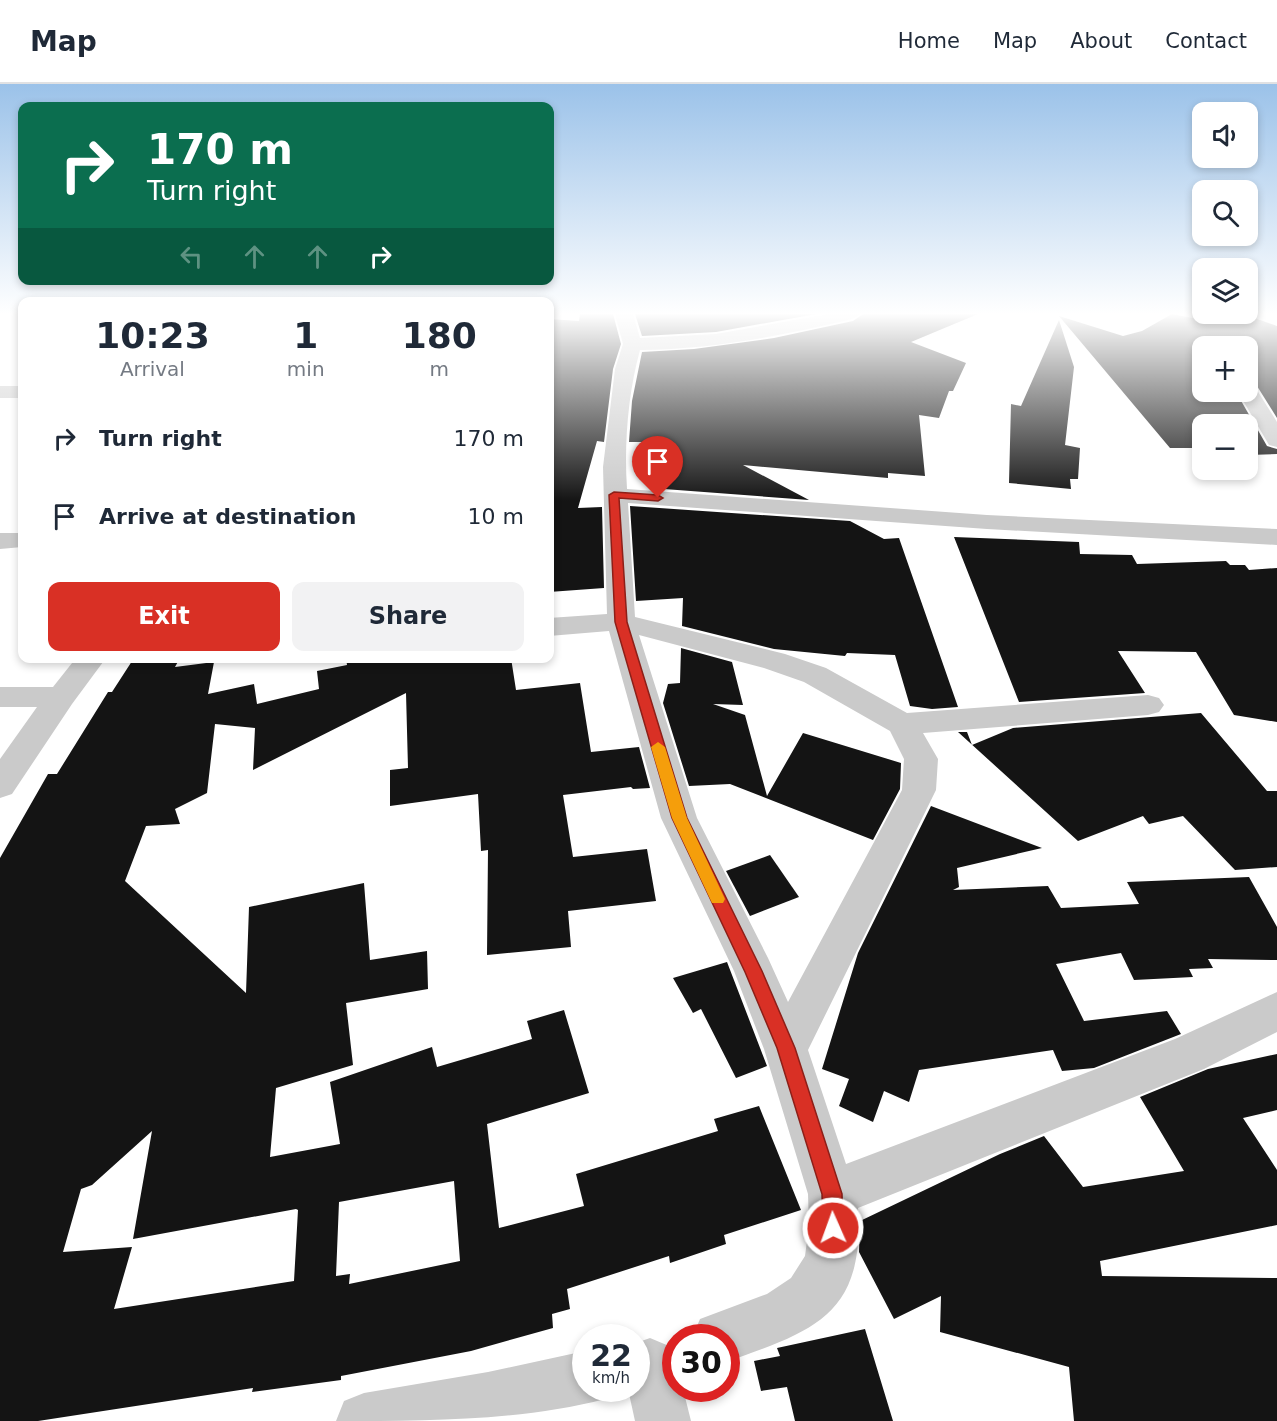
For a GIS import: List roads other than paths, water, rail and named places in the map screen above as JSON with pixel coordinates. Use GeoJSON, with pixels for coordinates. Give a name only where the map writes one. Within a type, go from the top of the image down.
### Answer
{"type":"FeatureCollection","features":[{"type":"Feature","properties":{"kind":"street"},"geometry":{"type":"LineString","coordinates":[[624,376],[618,423],[614,495],[621,622],[679,818],[754,971],[786,1048],[832,1194],[832,1262],[819,1286],[796,1308],[740,1330]]}},
{"type":"Feature","properties":{"kind":"street"},"geometry":{"type":"LineString","coordinates":[[0,392],[18,392]]}},
{"type":"Feature","properties":{"kind":"street"},"geometry":{"type":"LineString","coordinates":[[1255,402],[1277,440]]}},
{"type":"Feature","properties":{"kind":"street"},"geometry":{"type":"LineString","coordinates":[[614,495],[999,523],[1277,537]]}},
{"type":"Feature","properties":{"kind":"street"},"geometry":{"type":"LineString","coordinates":[[0,541],[18,540]]}},
{"type":"Feature","properties":{"kind":"street"},"geometry":{"type":"LineString","coordinates":[[554,627],[621,622],[774,661],[815,675],[902,724],[921,759],[919,790],[786,1048]]}},
{"type":"Feature","properties":{"kind":"street"},"geometry":{"type":"LineString","coordinates":[[0,785],[61,697],[88,663]]}},
{"type":"Feature","properties":{"kind":"street"},"geometry":{"type":"LineString","coordinates":[[0,697],[61,697]]}},
{"type":"Feature","properties":{"kind":"street"},"geometry":{"type":"LineString","coordinates":[[902,724],[1148,705]]}},
{"type":"Feature","properties":{"kind":"street"},"geometry":{"type":"LineString","coordinates":[[832,1194],[1189,1054],[1277,1011]]}},
{"type":"Feature","properties":{"kind":"street"},"geometry":{"type":"LineString","coordinates":[[654,1362],[663,1421]]}},
{"type":"Feature","properties":{"kind":"street"},"geometry":{"type":"LineString","coordinates":[[364,1421],[488,1400],[572,1382]]}}]}
